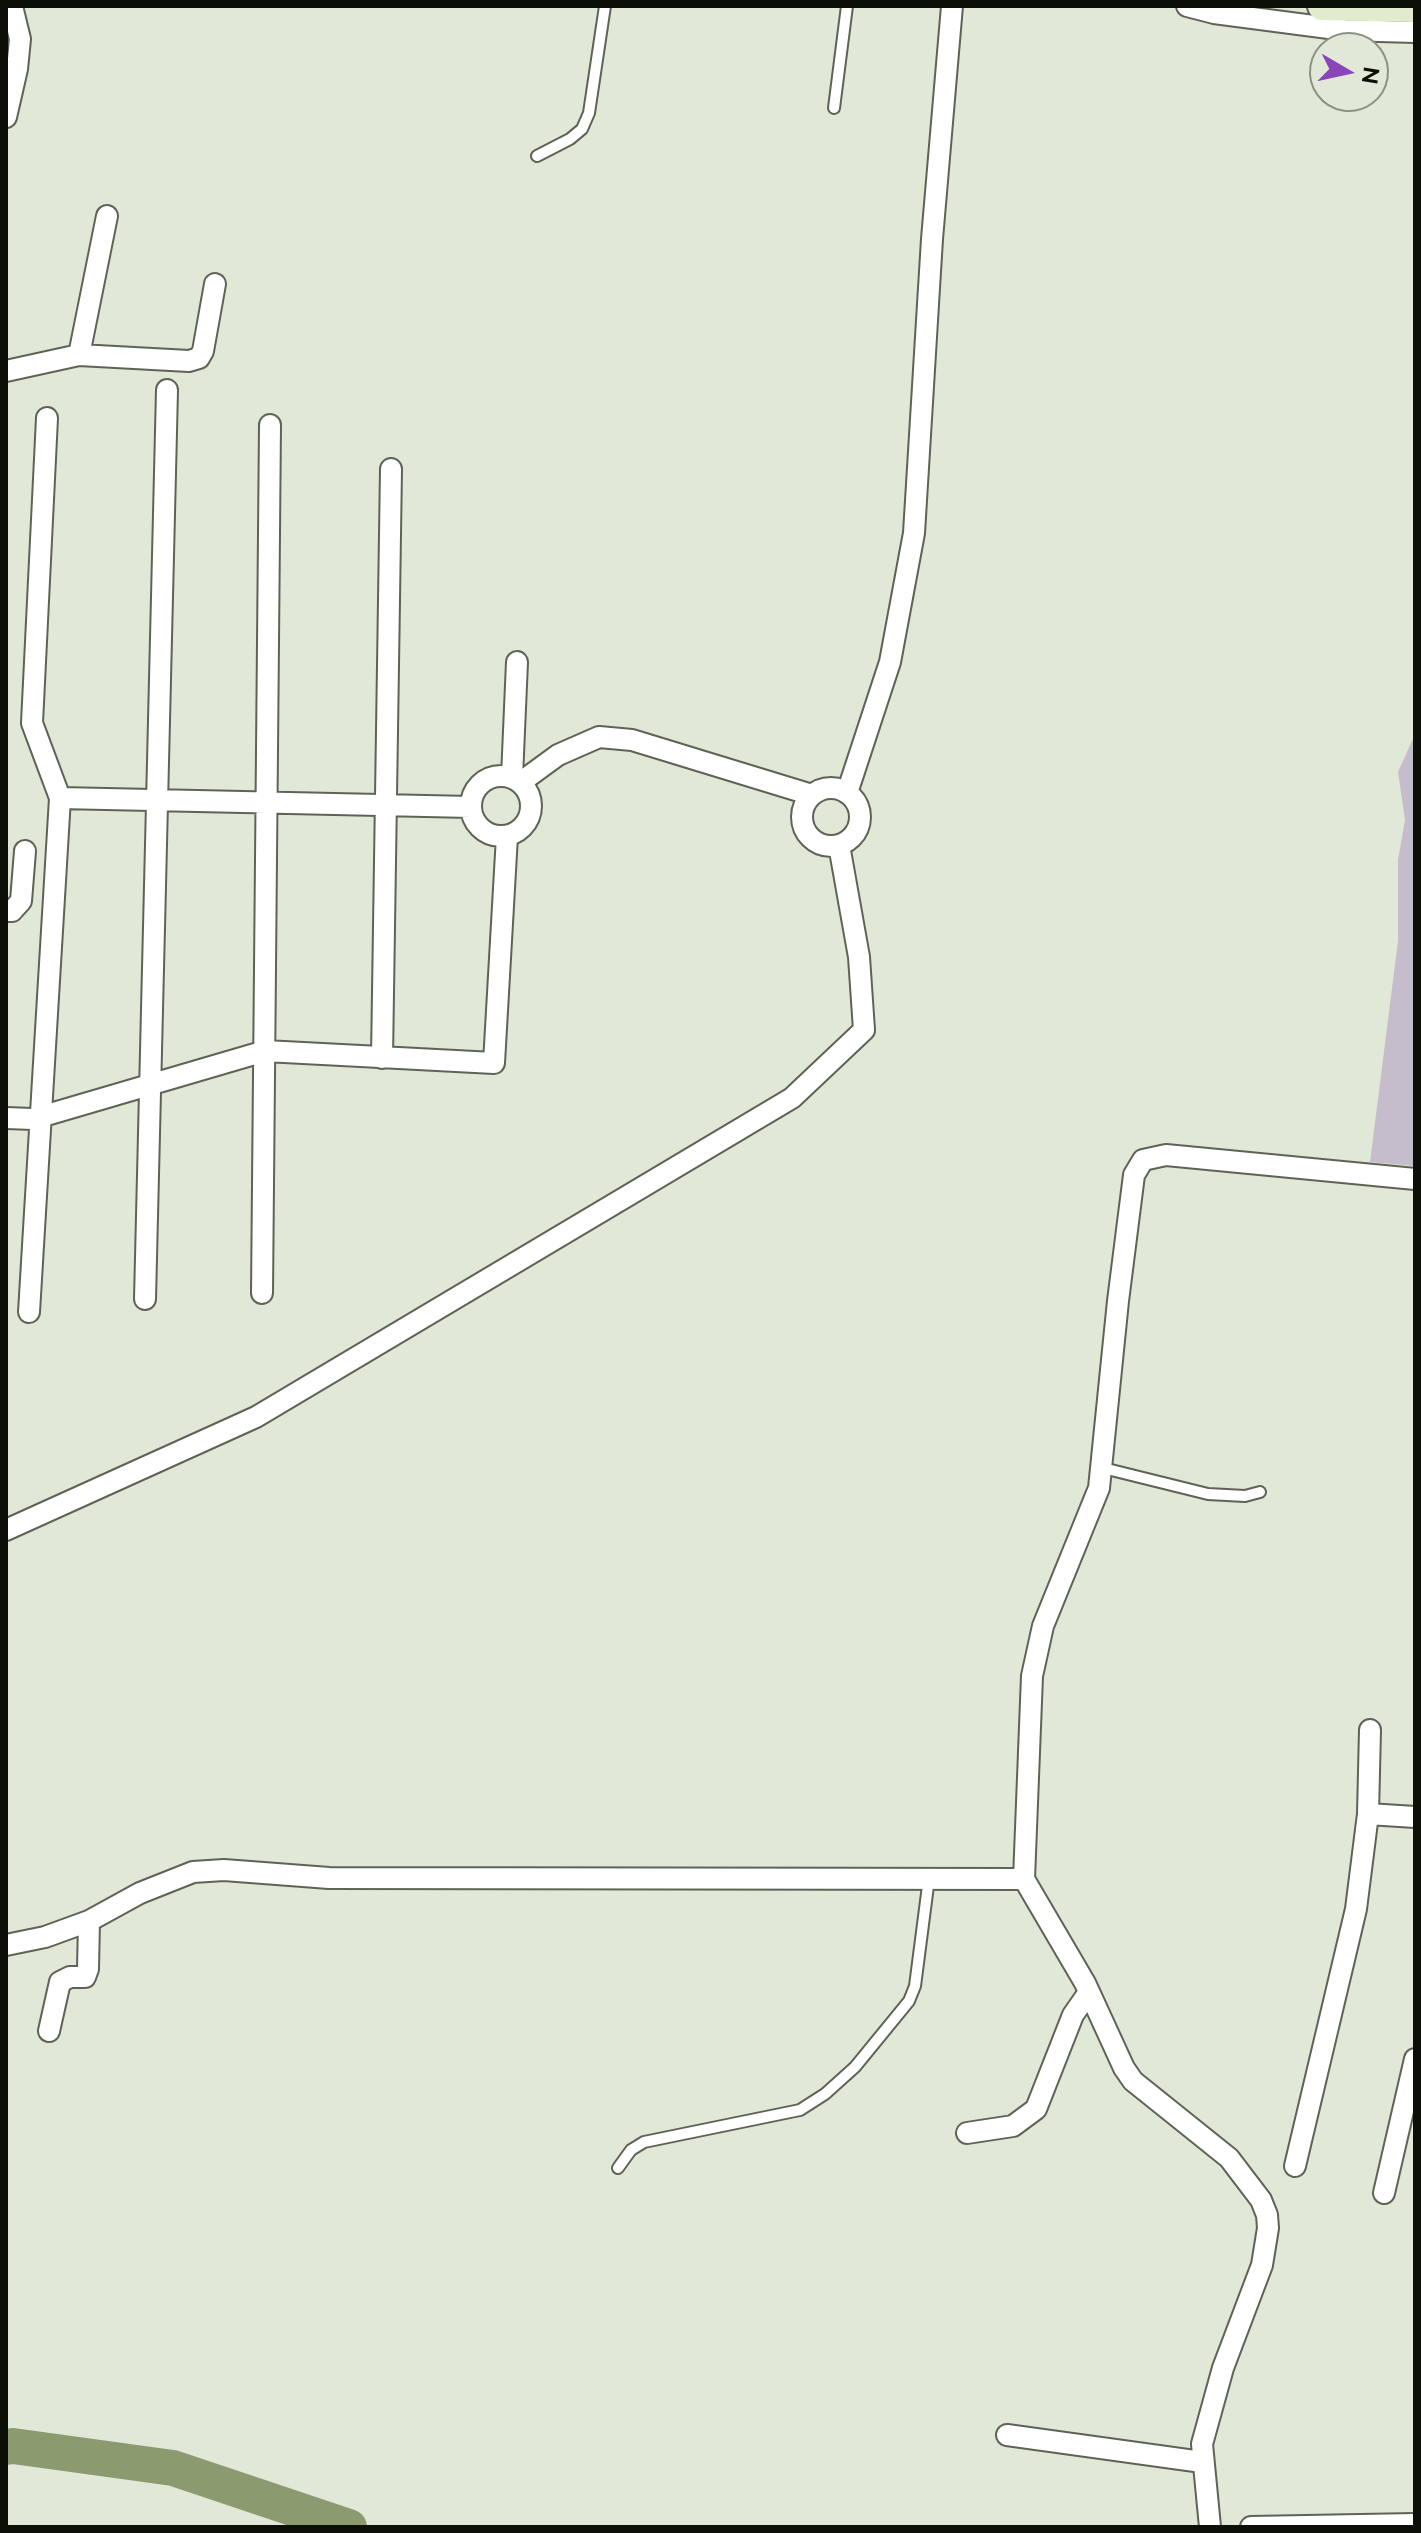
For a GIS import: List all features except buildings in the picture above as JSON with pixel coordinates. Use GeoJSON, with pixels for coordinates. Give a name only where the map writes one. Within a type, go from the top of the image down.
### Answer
{"type":"FeatureCollection","features":[{"type":"Feature","properties":{"kind":"main road"},"geometry":{"type":"LineString","coordinates":[[1322,6],[1415,8]]}},
{"type":"Feature","properties":{"kind":"street"},"geometry":{"type":"LineString","coordinates":[[6,117],[20,39],[12,6]]}},
{"type":"Feature","properties":{"kind":"street"},"geometry":{"type":"LineString","coordinates":[[847,793],[890,662],[914,533],[932,239],[952,6]]}},
{"type":"Feature","properties":{"kind":"street"},"geometry":{"type":"LineString","coordinates":[[1187,6],[1214,13],[1317,27],[1415,32]]}},
{"type":"Feature","properties":{"kind":"street"},"geometry":{"type":"LineString","coordinates":[[79,355],[107,216]]}},
{"type":"Feature","properties":{"kind":"street"},"geometry":{"type":"LineString","coordinates":[[6,371],[79,355],[189,361],[199,358],[203,351],[215,284]]}},
{"type":"Feature","properties":{"kind":"street"},"geometry":{"type":"LineString","coordinates":[[145,1299],[167,390]]}},
{"type":"Feature","properties":{"kind":"street"},"geometry":{"type":"LineString","coordinates":[[29,1312],[60,798],[32,723],[47,418]]}},
{"type":"Feature","properties":{"kind":"street"},"geometry":{"type":"LineString","coordinates":[[262,1293],[270,425]]}},
{"type":"Feature","properties":{"kind":"street"},"geometry":{"type":"LineString","coordinates":[[382,1058],[391,469]]}},
{"type":"Feature","properties":{"kind":"street"},"geometry":{"type":"LineString","coordinates":[[516,780],[517,662]]}},
{"type":"Feature","properties":{"kind":"street"},"geometry":{"type":"LineString","coordinates":[[516,780],[558,755],[599,737],[632,740],[812,795],[830,788],[847,793],[859,807],[860,817],[854,834],[839,845],[819,844],[805,831],[802,812],[812,795]]}},
{"type":"Feature","properties":{"kind":"street"},"geometry":{"type":"LineString","coordinates":[[494,776],[516,780],[531,798],[530,817],[517,832],[507,836],[496,836],[478,826],[471,807],[472,796],[485,780],[494,776]]}},
{"type":"Feature","properties":{"kind":"street"},"geometry":{"type":"LineString","coordinates":[[60,798],[471,807]]}},
{"type":"Feature","properties":{"kind":"street"},"geometry":{"type":"LineString","coordinates":[[6,1118],[40,1117],[265,1051],[494,1063],[507,836]]}},
{"type":"Feature","properties":{"kind":"street"},"geometry":{"type":"LineString","coordinates":[[6,1530],[256,1417],[792,1098],[864,1030],[859,957],[839,845]]}},
{"type":"Feature","properties":{"kind":"street"},"geometry":{"type":"LineString","coordinates":[[6,911],[12,911],[21,901],[25,851]]}},
{"type":"Feature","properties":{"kind":"street"},"geometry":{"type":"LineString","coordinates":[[1210,2527],[1202,2444],[1223,2368],[1262,2265],[1267,2215],[1261,2200],[1229,2158],[1133,2081],[1089,1992],[1024,1879],[1032,1676],[1043,1626],[1093,1508],[1103,1468],[1118,1301],[1134,1175],[1143,1160],[1166,1155],[1415,1179]]}},
{"type":"Feature","properties":{"kind":"street"},"geometry":{"type":"LineString","coordinates":[[1295,2166],[1356,1909],[1368,1814],[1370,1730]]}},
{"type":"Feature","properties":{"kind":"street"},"geometry":{"type":"LineString","coordinates":[[1368,1814],[1415,1817]]}},
{"type":"Feature","properties":{"kind":"street"},"geometry":{"type":"LineString","coordinates":[[6,1945],[45,1937],[89,1921],[167,1881],[193,1872],[224,1870],[329,1878],[1024,1879]]}},
{"type":"Feature","properties":{"kind":"street"},"geometry":{"type":"LineString","coordinates":[[49,2031],[60,1982],[70,1977],[85,1977],[88,1969],[89,1921]]}},
{"type":"Feature","properties":{"kind":"street"},"geometry":{"type":"LineString","coordinates":[[967,2133],[1013,2126],[1036,2109],[1073,2015],[1089,1992]]}},
{"type":"Feature","properties":{"kind":"street"},"geometry":{"type":"LineString","coordinates":[[1384,2193],[1415,2059]]}},
{"type":"Feature","properties":{"kind":"street"},"geometry":{"type":"LineString","coordinates":[[1007,2435],[1202,2462]]}},
{"type":"Feature","properties":{"kind":"street"},"geometry":{"type":"LineString","coordinates":[[1251,2527],[1415,2524]]}},
{"type":"Feature","properties":{"kind":"lane"},"geometry":{"type":"LineString","coordinates":[[537,156],[570,139],[582,129],[592,100],[605,6]]}},
{"type":"Feature","properties":{"kind":"lane"},"geometry":{"type":"LineString","coordinates":[[834,108],[847,6]]}},
{"type":"Feature","properties":{"kind":"lane"},"geometry":{"type":"LineString","coordinates":[[1103,1468],[1208,1494],[1245,1496],[1260,1492]]}},
{"type":"Feature","properties":{"kind":"lane"},"geometry":{"type":"LineString","coordinates":[[618,2168],[631,2150],[644,2142],[800,2110],[825,2094],[855,2067],[909,2001],[915,1986],[929,1878]]}},
{"type":"Feature","properties":{"kind":"waterway"},"geometry":{"type":"LineString","coordinates":[[6,2447],[173,2468],[349,2527]]}}]}
